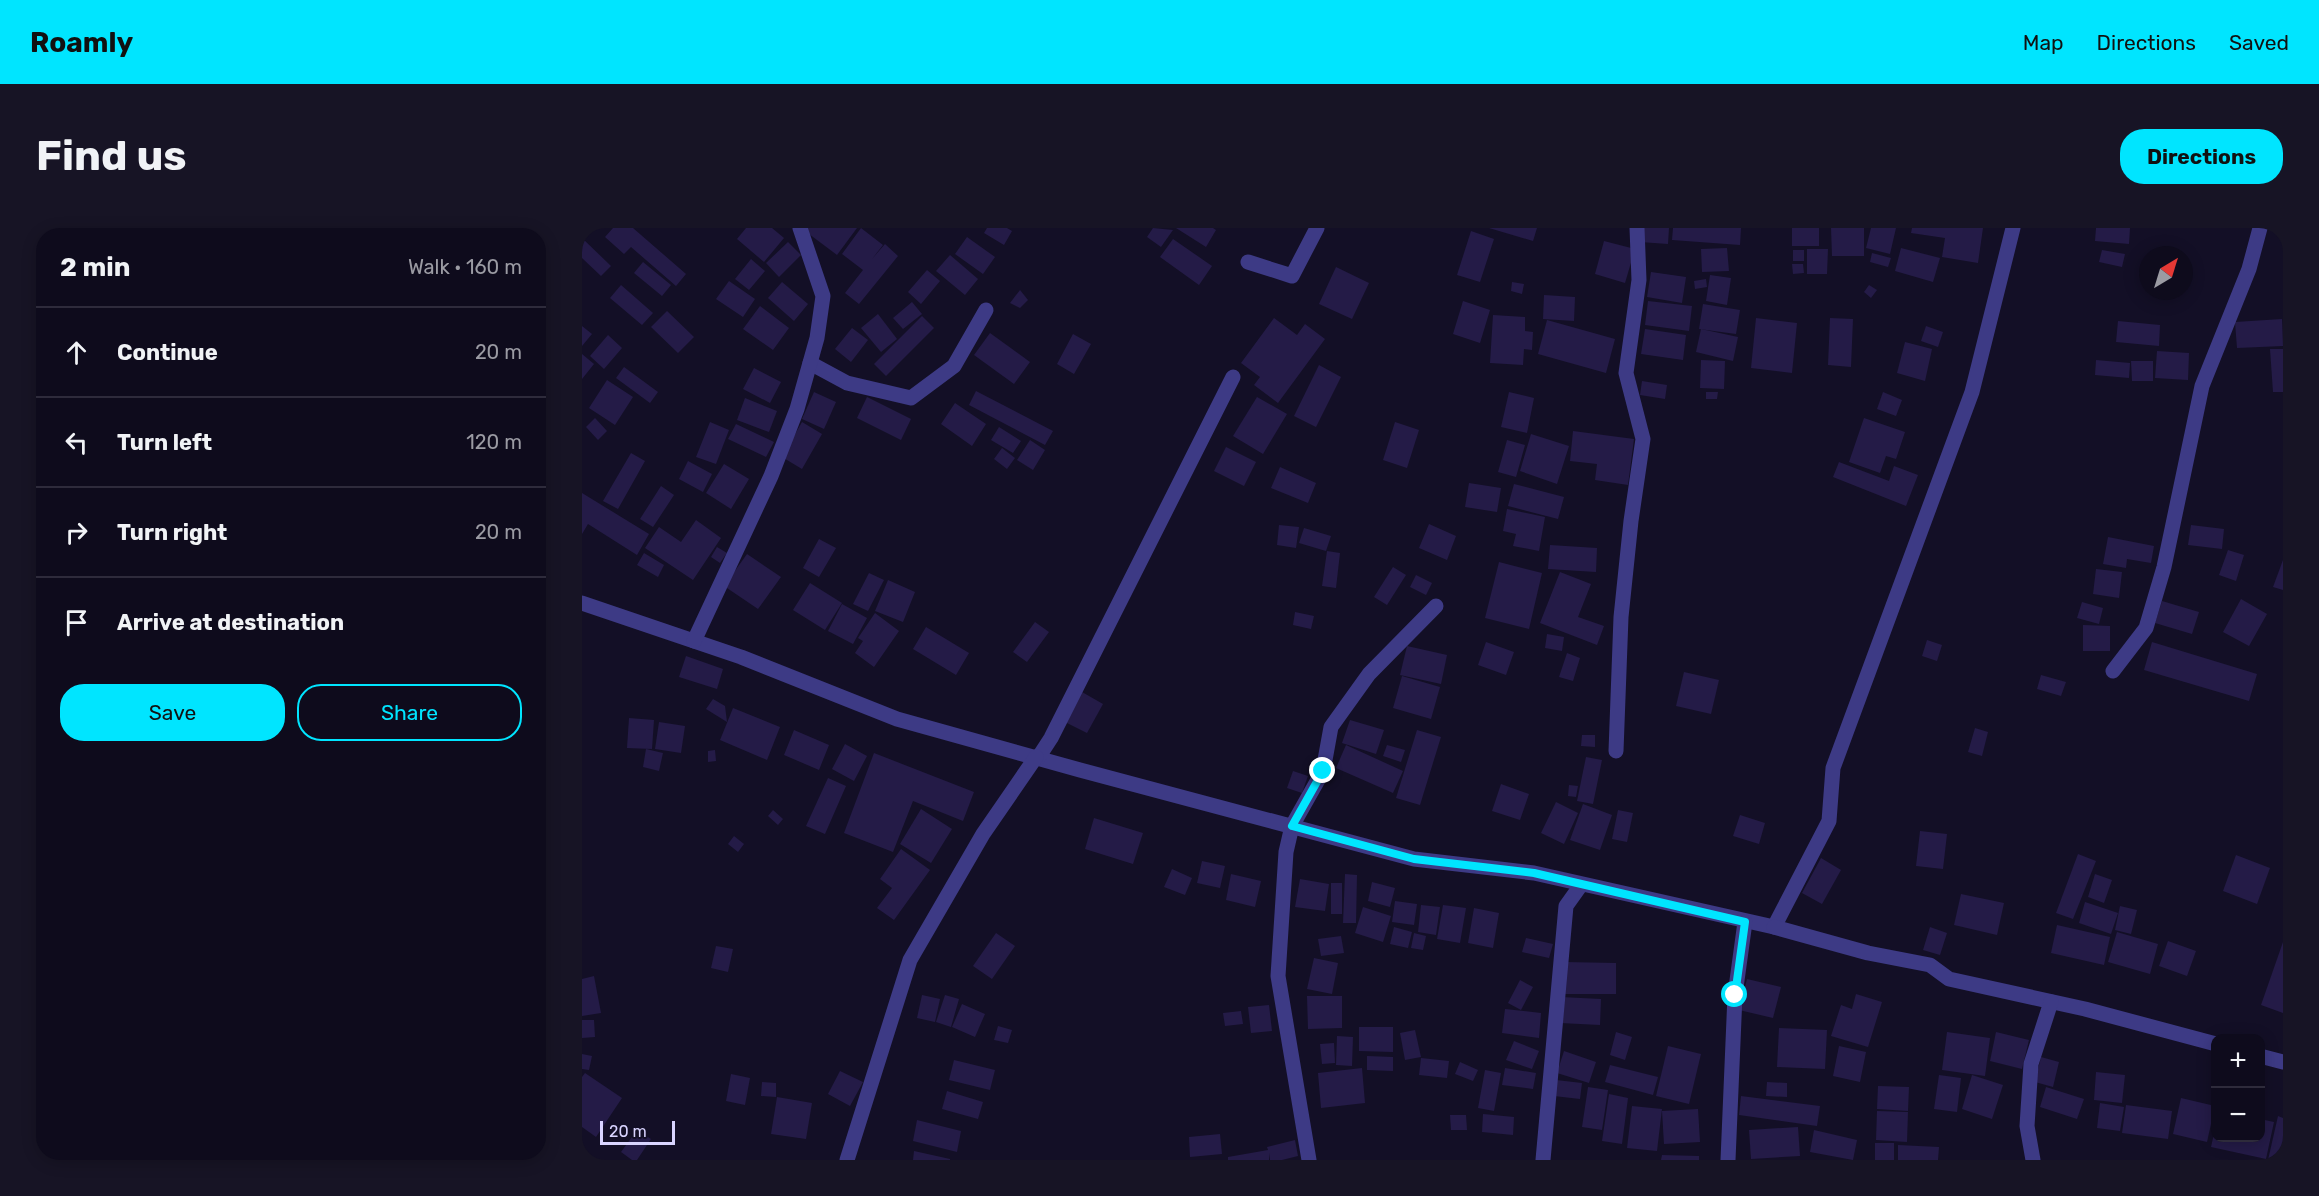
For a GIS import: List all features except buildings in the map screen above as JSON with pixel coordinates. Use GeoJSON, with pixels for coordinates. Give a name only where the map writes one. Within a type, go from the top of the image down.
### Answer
{"type":"FeatureCollection","features":[{"type":"Feature","properties":{"kind":"street"},"geometry":{"type":"LineString","coordinates":[[694,642],[771,476],[797,409],[818,338],[823,296],[800,228]]}},
{"type":"Feature","properties":{"kind":"street"},"geometry":{"type":"LineString","coordinates":[[1248,262],[1292,276],[1317,228]]}},
{"type":"Feature","properties":{"kind":"street"},"geometry":{"type":"LineString","coordinates":[[1616,751],[1621,617],[1631,520],[1643,439],[1626,373],[1639,280],[1637,228]]}},
{"type":"Feature","properties":{"kind":"street"},"geometry":{"type":"LineString","coordinates":[[1774,927],[1829,821],[1833,768],[1972,392],[2013,228]]}},
{"type":"Feature","properties":{"kind":"street"},"geometry":{"type":"LineString","coordinates":[[2113,671],[2146,628],[2164,567],[2202,386],[2249,269],[2260,228]]}},
{"type":"Feature","properties":{"kind":"street"},"geometry":{"type":"LineString","coordinates":[[810,363],[847,383],[911,398],[954,366],[986,310]]}},
{"type":"Feature","properties":{"kind":"street"},"geometry":{"type":"LineString","coordinates":[[847,1160],[910,960],[983,834],[1051,738],[1233,377]]}},
{"type":"Feature","properties":{"kind":"street"},"geometry":{"type":"LineString","coordinates":[[582,603],[741,657],[897,719],[1037,758],[1414,859],[1534,873],[1774,927],[1868,953],[1930,965],[1949,979],[2211,1043]]}},
{"type":"Feature","properties":{"kind":"street"},"geometry":{"type":"LineString","coordinates":[[1309,1160],[1278,976],[1286,852],[1292,826],[1323,771],[1330,727],[1369,674],[1436,606]]}},
{"type":"Feature","properties":{"kind":"street"},"geometry":{"type":"LineString","coordinates":[[1543,1160],[1566,906],[1581,885]]}},
{"type":"Feature","properties":{"kind":"street"},"geometry":{"type":"LineString","coordinates":[[1728,1160],[1735,995],[1745,922]]}},
{"type":"Feature","properties":{"kind":"street"},"geometry":{"type":"LineString","coordinates":[[2033,1160],[2027,1126],[2031,1064],[2051,1002]]}},
{"type":"Feature","properties":{"kind":"street"},"geometry":{"type":"LineString","coordinates":[[2265,1057],[2283,1062]]}},
{"type":"Feature","properties":{"kind":"route"},"geometry":{"type":"LineString","coordinates":[[1323,771],[1292,826],[1414,859],[1534,873],[1745,922],[1735,995]]}}]}
